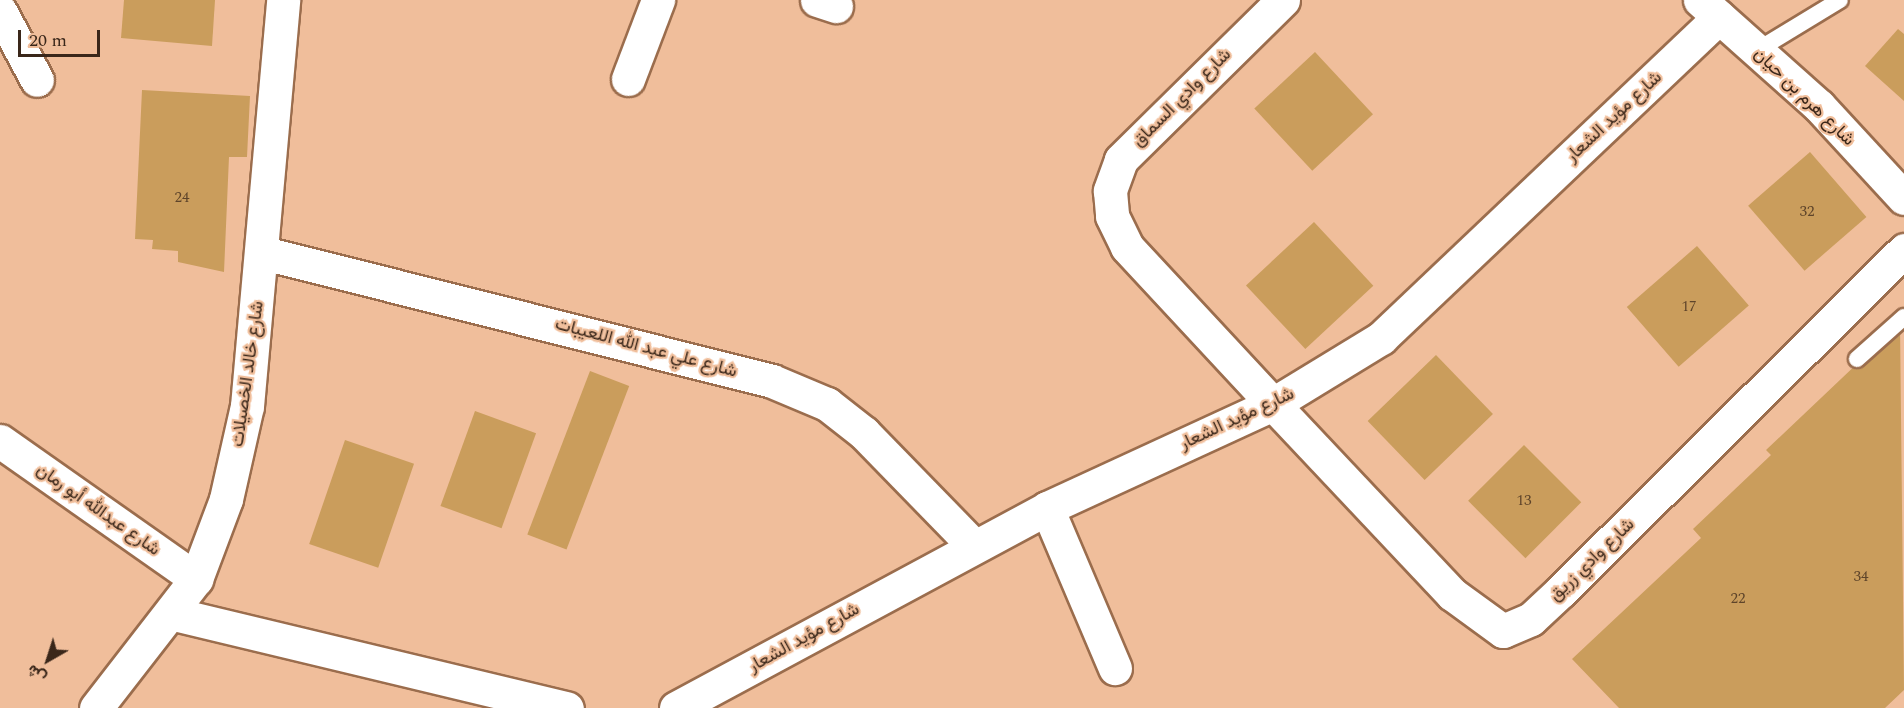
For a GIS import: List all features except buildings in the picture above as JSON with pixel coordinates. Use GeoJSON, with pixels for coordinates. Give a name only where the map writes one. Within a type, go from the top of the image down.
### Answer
{"type":"FeatureCollection","features":[{"type":"Feature","properties":{"kind":"street","name":"شارع خالد الخصيلات"},"geometry":{"type":"LineString","coordinates":[[96,708],[174,614],[196,579],[216,534],[247,406],[264,254],[282,0]]}},
{"type":"Feature","properties":{"kind":"street"},"geometry":{"type":"LineString","coordinates":[[628,79],[658,0]]}},
{"type":"Feature","properties":{"kind":"street","name":"شارع وادي السماق"},"geometry":{"type":"LineString","coordinates":[[1270,4],[1149,128],[1121,160],[1110,191],[1112,216],[1127,247],[1273,404]]}},
{"type":"Feature","properties":{"kind":"street","name":"شارع هرم بن حيان"},"geometry":{"type":"LineString","coordinates":[[1710,9],[1819,106],[1904,198]]}},
{"type":"Feature","properties":{"kind":"street","name":"شارع مؤيد الشعار"},"geometry":{"type":"LineString","coordinates":[[676,708],[1047,508],[1273,404],[1381,338],[1710,9]]}},
{"type":"Feature","properties":{"kind":"street"},"geometry":{"type":"LineString","coordinates":[[0,11],[37,80]]}},
{"type":"Feature","properties":{"kind":"street","name":"شارع وادي زريق"},"geometry":{"type":"LineString","coordinates":[[1273,404],[1452,594],[1479,618],[1503,630],[1531,619],[1561,591],[1904,250]]}},
{"type":"Feature","properties":{"kind":"street","name":"شارع علي عبد الله اللعيبات"},"geometry":{"type":"LineString","coordinates":[[264,254],[772,381],[827,404],[864,433],[974,546]]}},
{"type":"Feature","properties":{"kind":"street","name":"شارع عبدالله أبو رمان"},"geometry":{"type":"LineString","coordinates":[[2,446],[196,579]]}},
{"type":"Feature","properties":{"kind":"street"},"geometry":{"type":"LineString","coordinates":[[1047,508],[1115,668]]}},
{"type":"Feature","properties":{"kind":"street"},"geometry":{"type":"LineString","coordinates":[[174,614],[567,708]]}},
{"type":"Feature","properties":{"kind":"lane"},"geometry":{"type":"LineString","coordinates":[[1756,51],[1840,0]]}},
{"type":"Feature","properties":{"kind":"lane"},"geometry":{"type":"LineString","coordinates":[[1857,358],[1904,316]]}}]}
